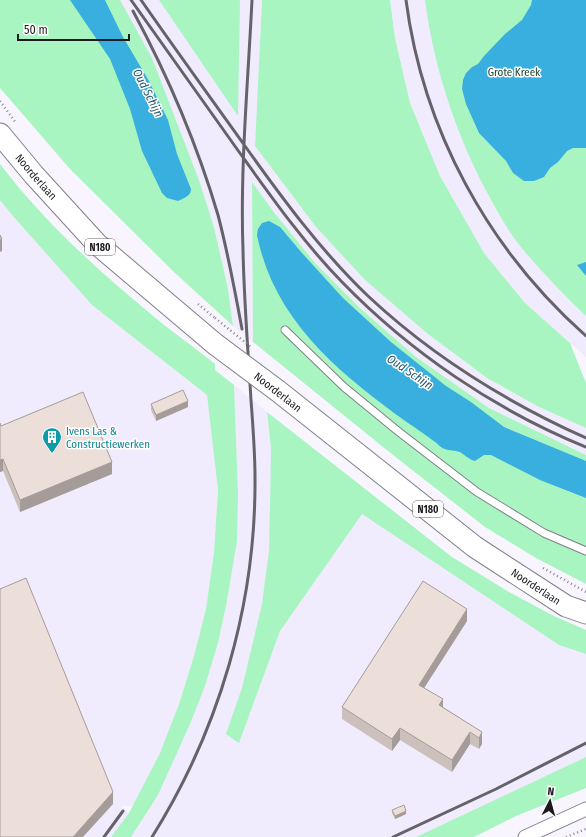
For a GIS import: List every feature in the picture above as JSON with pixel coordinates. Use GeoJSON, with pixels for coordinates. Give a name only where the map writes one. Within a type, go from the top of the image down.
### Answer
{"type":"FeatureCollection","features":[{"type":"Feature","properties":{"kind":"main road","name":"Noorderlaan"},"geometry":{"type":"LineString","coordinates":[[9,129],[34,175],[96,244],[215,344],[278,391],[475,547],[566,606],[586,613]]}},
{"type":"Feature","properties":{"kind":"street"},"geometry":{"type":"LineString","coordinates":[[525,837],[586,809]]}},
{"type":"Feature","properties":{"kind":"lane"},"geometry":{"type":"LineString","coordinates":[[285,330],[344,387],[399,432],[477,492],[544,533],[586,551]]}},
{"type":"Feature","properties":{"kind":"path"},"geometry":{"type":"LineString","coordinates":[[0,101],[9,129]]}},
{"type":"Feature","properties":{"kind":"path"},"geometry":{"type":"LineString","coordinates":[[197,304],[253,348]]}},
{"type":"Feature","properties":{"kind":"path"},"geometry":{"type":"LineString","coordinates":[[566,837],[586,829]]}},
{"type":"Feature","properties":{"kind":"shaded area"},"geometry":{"type":"Polygon","coordinates":[[[118,0],[262,0],[255,146],[316,227],[365,280],[428,334],[487,378],[539,407],[586,428],[586,455],[489,408],[416,357],[361,309],[316,264],[252,183],[253,342],[233,326],[228,289],[214,227],[199,180],[175,118],[118,0]]]}},
{"type":"Feature","properties":{"kind":"shaded area"},"geometry":{"type":"Polygon","coordinates":[[[390,0],[425,0],[442,84],[454,120],[473,164],[496,211],[524,251],[586,316],[586,357],[525,303],[484,253],[440,176],[410,103],[395,38],[390,0]]]}},
{"type":"Feature","properties":{"kind":"shaded area"},"geometry":{"type":"Polygon","coordinates":[[[0,200],[92,305],[207,395],[218,490],[214,552],[206,609],[194,656],[179,704],[160,753],[133,806],[121,806],[129,813],[111,837],[0,837],[0,200]]]}},
{"type":"Feature","properties":{"kind":"shaded area"},"geometry":{"type":"Polygon","coordinates":[[[234,385],[267,412],[271,449],[559,645],[586,654],[586,757],[416,837],[131,837],[158,795],[205,686],[218,643],[226,606],[238,493],[234,385]]]}},
{"type":"Feature","properties":{"kind":"green space"},"geometry":{"type":"Polygon","coordinates":[[[0,0],[120,0],[152,58],[199,180],[214,227],[228,289],[233,326],[175,273],[70,169],[0,88],[0,0]]]}},
{"type":"Feature","properties":{"kind":"green space"},"geometry":{"type":"Polygon","coordinates":[[[159,0],[240,0],[238,116],[159,0]]]}},
{"type":"Feature","properties":{"kind":"green space"},"geometry":{"type":"Polygon","coordinates":[[[262,0],[390,0],[395,38],[410,103],[440,176],[484,253],[525,303],[570,343],[586,383],[586,428],[539,407],[487,378],[428,334],[365,280],[316,227],[255,146],[262,0]]]}},
{"type":"Feature","properties":{"kind":"green space","name":"Grote Kreek"},"geometry":{"type":"Polygon","coordinates":[[[425,0],[586,0],[586,316],[547,277],[519,244],[502,220],[483,185],[472,163],[446,95],[439,72],[425,0]]]}},
{"type":"Feature","properties":{"kind":"green space"},"geometry":{"type":"Polygon","coordinates":[[[0,164],[33,204],[88,259],[154,317],[215,364],[215,370],[234,385],[238,493],[237,541],[218,643],[205,686],[190,724],[158,795],[131,837],[111,837],[129,813],[160,753],[179,704],[194,656],[206,609],[214,552],[218,490],[207,395],[92,305],[0,200],[0,164]]]}},
{"type":"Feature","properties":{"kind":"green space"},"geometry":{"type":"Polygon","coordinates":[[[252,182],[273,211],[316,264],[361,309],[416,357],[489,408],[586,455],[586,584],[536,558],[485,527],[253,342],[252,182]]]}},
{"type":"Feature","properties":{"kind":"green space"},"geometry":{"type":"Polygon","coordinates":[[[267,412],[452,557],[509,592],[554,616],[586,630],[586,654],[559,645],[362,514],[280,631],[239,743],[226,734],[242,688],[262,604],[269,551],[271,448],[267,412]]]}},
{"type":"Feature","properties":{"kind":"green space"},"geometry":{"type":"Polygon","coordinates":[[[586,757],[586,788],[516,816],[474,837],[416,837],[586,757]]]}},
{"type":"Feature","properties":{"kind":"water","name":"Oud Schijn"},"geometry":{"type":"Polygon","coordinates":[[[70,0],[105,0],[123,37],[149,81],[168,120],[177,154],[191,189],[190,193],[185,198],[178,201],[167,198],[162,193],[142,151],[130,109],[110,59],[70,0]]]}},
{"type":"Feature","properties":{"kind":"water"},"geometry":{"type":"Polygon","coordinates":[[[532,0],[586,0],[586,148],[573,148],[567,151],[558,162],[550,168],[544,177],[534,181],[524,181],[513,173],[506,161],[479,133],[466,104],[462,89],[463,80],[466,73],[478,64],[505,34],[522,20],[531,5],[532,0]]]}},
{"type":"Feature","properties":{"kind":"water","name":"Oud Schijn"},"geometry":{"type":"Polygon","coordinates":[[[269,221],[280,227],[343,298],[391,342],[446,386],[471,402],[504,427],[586,461],[586,498],[540,480],[491,455],[484,455],[475,461],[460,452],[441,447],[358,385],[335,365],[313,343],[294,319],[278,294],[266,266],[257,235],[258,229],[262,223],[269,221]]]}},
{"type":"Feature","properties":{"kind":"water"},"geometry":{"type":"Polygon","coordinates":[[[586,262],[586,276],[577,265],[586,262]]]}},
{"type":"Feature","properties":{"kind":"building"},"geometry":{"type":"Polygon","coordinates":[[[183,390],[188,401],[156,415],[151,404],[183,390]]]}},
{"type":"Feature","properties":{"kind":"building","name":"Ivens Las & Constructiewerken"},"geometry":{"type":"Polygon","coordinates":[[[83,392],[112,462],[20,500],[3,459],[0,460],[0,423],[1,426],[83,392]]]}},
{"type":"Feature","properties":{"kind":"building"},"geometry":{"type":"Polygon","coordinates":[[[26,578],[113,792],[73,837],[0,837],[0,589],[26,578]]]}},
{"type":"Feature","properties":{"kind":"building"},"geometry":{"type":"Polygon","coordinates":[[[423,581],[467,609],[419,685],[443,699],[439,705],[482,732],[479,738],[470,732],[452,760],[400,728],[392,739],[342,707],[423,581]]]}},
{"type":"Feature","properties":{"kind":"building"},"geometry":{"type":"Polygon","coordinates":[[[404,805],[406,811],[395,816],[392,810],[404,805]]]}},
{"type":"Feature","properties":{"kind":"railway"},"geometry":{"type":"LineString","coordinates":[[131,0],[237,149],[300,234],[327,266],[368,308],[396,332],[455,377],[519,415],[586,447]]}},
{"type":"Feature","properties":{"kind":"railway"},"geometry":{"type":"LineString","coordinates":[[141,0],[259,166],[288,204],[334,261],[368,296],[392,318],[444,358],[471,376],[527,409],[586,438]]}},
{"type":"Feature","properties":{"kind":"railway"},"geometry":{"type":"LineString","coordinates":[[152,837],[176,796],[196,754],[214,710],[229,665],[241,619],[249,573],[254,526],[255,468],[245,306],[242,219],[243,156],[252,0]]}},
{"type":"Feature","properties":{"kind":"railway"},"geometry":{"type":"LineString","coordinates":[[406,0],[415,48],[428,95],[445,141],[466,184],[490,226],[519,265],[551,302],[586,336]]}},
{"type":"Feature","properties":{"kind":"railway"},"geometry":{"type":"LineString","coordinates":[[133,11],[170,85],[201,162],[222,229],[242,329]]}},
{"type":"Feature","properties":{"kind":"railway"},"geometry":{"type":"LineString","coordinates":[[393,837],[496,789],[586,743]]}},
{"type":"Feature","properties":{"kind":"railway"},"geometry":{"type":"LineString","coordinates":[[104,837],[123,811]]}},
{"type":"Feature","properties":{"kind":"place","name":"Ivens Las & Constructiewerken"},"geometry":{"type":"Point","coordinates":[52,454]}}]}
